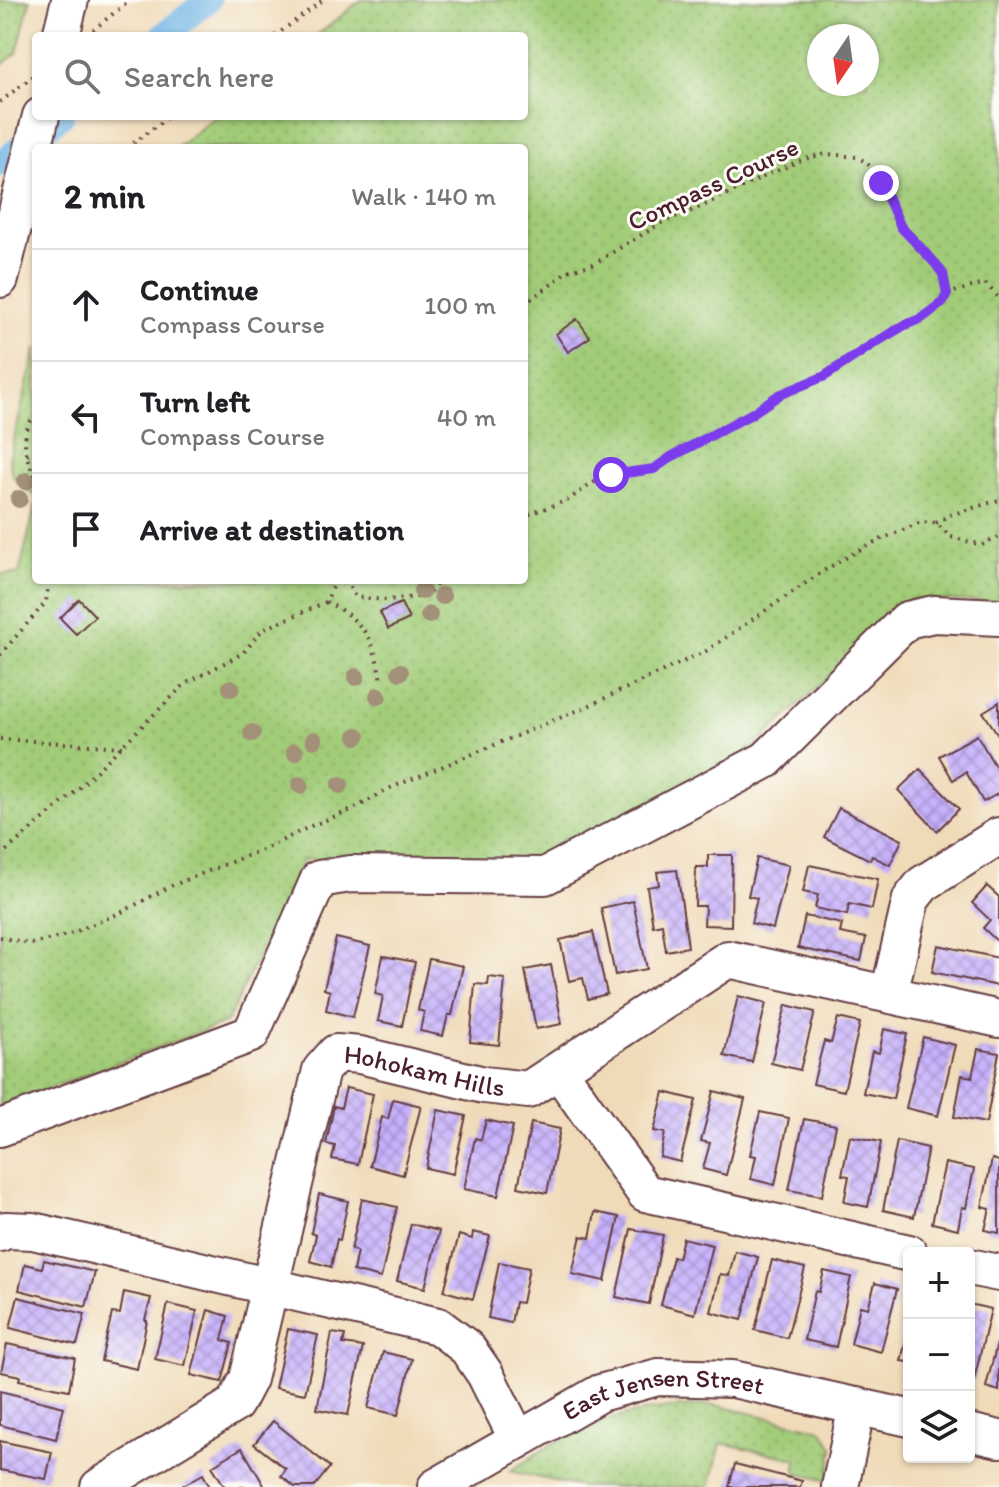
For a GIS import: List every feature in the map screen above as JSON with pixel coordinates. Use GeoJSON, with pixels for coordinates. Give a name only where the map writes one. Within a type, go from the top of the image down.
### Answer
{"type":"FeatureCollection","features":[{"type":"Feature","properties":{"kind":"street"},"geometry":{"type":"LineString","coordinates":[[62,32],[70,0]]}},
{"type":"Feature","properties":{"kind":"street"},"geometry":{"type":"LineString","coordinates":[[34,144],[40,120]]}},
{"type":"Feature","properties":{"kind":"street"},"geometry":{"type":"LineString","coordinates":[[0,279],[32,152]]}},
{"type":"Feature","properties":{"kind":"street"},"geometry":{"type":"LineString","coordinates":[[0,1128],[251,1034],[319,879],[350,874],[545,876],[766,760],[907,620],[934,614],[999,617]]}},
{"type":"Feature","properties":{"kind":"street"},"geometry":{"type":"LineString","coordinates":[[889,994],[911,899],[923,884],[999,836]]}},
{"type":"Feature","properties":{"kind":"street","name":"Hohokam Hills"},"geometry":{"type":"LineString","coordinates":[[99,1487],[235,1404],[248,1379],[321,1070],[336,1053],[360,1055],[484,1085],[528,1090],[728,959],[999,1019]]}},
{"type":"Feature","properties":{"kind":"street"},"geometry":{"type":"LineString","coordinates":[[559,1071],[645,1193],[903,1252]]}},
{"type":"Feature","properties":{"kind":"street"},"geometry":{"type":"LineString","coordinates":[[0,1233],[5,1230],[33,1231],[438,1326],[473,1356],[518,1440]]}},
{"type":"Feature","properties":{"kind":"street"},"geometry":{"type":"LineString","coordinates":[[975,1268],[999,1273]]}},
{"type":"Feature","properties":{"kind":"street","name":"East Jensen Street"},"geometry":{"type":"LineString","coordinates":[[436,1487],[600,1393],[658,1377],[733,1379],[903,1417]]}},
{"type":"Feature","properties":{"kind":"street"},"geometry":{"type":"LineString","coordinates":[[840,1487],[857,1406]]}},
{"type":"Feature","properties":{"kind":"street"},"geometry":{"type":"LineString","coordinates":[[975,1433],[999,1439]]}},
{"type":"Feature","properties":{"kind":"path"},"geometry":{"type":"LineString","coordinates":[[90,32],[130,0]]}},
{"type":"Feature","properties":{"kind":"path"},"geometry":{"type":"LineString","coordinates":[[280,32],[323,0]]}},
{"type":"Feature","properties":{"kind":"path"},"geometry":{"type":"LineString","coordinates":[[0,102],[32,77]]}},
{"type":"Feature","properties":{"kind":"path"},"geometry":{"type":"LineString","coordinates":[[132,144],[164,120]]}},
{"type":"Feature","properties":{"kind":"path","name":"Compass Course"},"geometry":{"type":"LineString","coordinates":[[528,301],[567,271],[593,264],[663,222],[799,161],[827,154],[857,157],[873,170],[901,227],[943,274],[947,294]]}},
{"type":"Feature","properties":{"kind":"path"},"geometry":{"type":"LineString","coordinates":[[528,515],[568,500],[602,477],[654,469],[779,395],[825,376],[903,326],[922,318],[943,302],[947,294],[985,283],[999,298]]}},
{"type":"Feature","properties":{"kind":"path"},"geometry":{"type":"LineString","coordinates":[[32,420],[27,428],[25,444],[32,469]]}},
{"type":"Feature","properties":{"kind":"path"},"geometry":{"type":"LineString","coordinates":[[27,455],[32,452]]}},
{"type":"Feature","properties":{"kind":"path"},"geometry":{"type":"LineString","coordinates":[[0,937],[31,944],[67,935],[120,913],[171,886],[271,846],[354,809],[388,789],[586,707],[706,651],[825,570],[866,546],[921,522],[936,523],[950,515],[999,500]]}},
{"type":"Feature","properties":{"kind":"path"},"geometry":{"type":"LineString","coordinates":[[936,523],[951,537],[982,545],[999,537]]}},
{"type":"Feature","properties":{"kind":"path"},"geometry":{"type":"LineString","coordinates":[[0,655],[46,602],[48,584]]}},
{"type":"Feature","properties":{"kind":"path"},"geometry":{"type":"LineString","coordinates":[[0,856],[75,792],[185,684],[243,653],[262,630],[326,602],[334,584]]}},
{"type":"Feature","properties":{"kind":"path"},"geometry":{"type":"LineString","coordinates":[[348,584],[355,597],[386,600],[427,596],[437,584]]}},
{"type":"Feature","properties":{"kind":"path"},"geometry":{"type":"LineString","coordinates":[[326,602],[356,619],[366,633],[377,654],[381,683]]}},
{"type":"Feature","properties":{"kind":"path"},"geometry":{"type":"LineString","coordinates":[[0,739],[122,747]]}},
{"type":"Feature","properties":{"kind":"green space"},"geometry":{"type":"Polygon","coordinates":[[[0,0],[30,0],[17,53],[0,66],[0,0]]]}},
{"type":"Feature","properties":{"kind":"green space"},"geometry":{"type":"Polygon","coordinates":[[[361,0],[999,0],[999,602],[910,599],[748,753],[537,862],[304,859],[227,1022],[0,1107],[0,574],[19,574],[32,520],[32,584],[528,584],[528,144],[181,144],[211,120],[528,120],[528,32],[321,32],[361,0]]]}},
{"type":"Feature","properties":{"kind":"green space"},"geometry":{"type":"Polygon","coordinates":[[[32,364],[32,493],[16,482],[9,459],[32,364]]]}},
{"type":"Feature","properties":{"kind":"green space"},"geometry":{"type":"Polygon","coordinates":[[[715,1405],[823,1430],[833,1448],[828,1481],[796,1473],[796,1459],[721,1443],[710,1487],[580,1487],[510,1471],[561,1439],[604,1421],[659,1409],[715,1405]]]}},
{"type":"Feature","properties":{"kind":"building"},"geometry":{"type":"Polygon","coordinates":[[[577,319],[590,337],[568,352],[556,334],[577,319]]]}},
{"type":"Feature","properties":{"kind":"building"},"geometry":{"type":"Polygon","coordinates":[[[79,599],[95,616],[76,634],[60,618],[79,599]]]}},
{"type":"Feature","properties":{"kind":"building"},"geometry":{"type":"Polygon","coordinates":[[[401,603],[409,619],[388,629],[380,612],[401,603]]]}},
{"type":"Feature","properties":{"kind":"building"},"geometry":{"type":"Polygon","coordinates":[[[999,702],[999,736],[983,712],[999,702]]]}},
{"type":"Feature","properties":{"kind":"building"},"geometry":{"type":"Polygon","coordinates":[[[977,735],[999,773],[999,793],[983,802],[966,772],[953,780],[939,756],[977,735]]]}},
{"type":"Feature","properties":{"kind":"building"},"geometry":{"type":"Polygon","coordinates":[[[920,769],[959,809],[937,831],[898,790],[920,769]]]}},
{"type":"Feature","properties":{"kind":"building"},"geometry":{"type":"Polygon","coordinates":[[[839,808],[902,840],[890,865],[872,856],[870,860],[824,837],[839,808]]]}},
{"type":"Feature","properties":{"kind":"building"},"geometry":{"type":"Polygon","coordinates":[[[708,855],[732,855],[731,926],[704,925],[705,906],[695,906],[696,867],[708,867],[708,855]]]}},
{"type":"Feature","properties":{"kind":"building"},"geometry":{"type":"Polygon","coordinates":[[[757,858],[789,865],[773,929],[751,923],[757,898],[748,896],[757,858]]]}},
{"type":"Feature","properties":{"kind":"building"},"geometry":{"type":"Polygon","coordinates":[[[809,865],[878,879],[872,909],[849,904],[847,915],[815,908],[818,895],[803,892],[809,865]]]}},
{"type":"Feature","properties":{"kind":"building"},"geometry":{"type":"Polygon","coordinates":[[[677,870],[688,947],[666,951],[662,924],[653,926],[647,887],[659,885],[657,872],[677,870]]]}},
{"type":"Feature","properties":{"kind":"building"},"geometry":{"type":"Polygon","coordinates":[[[987,886],[999,897],[999,943],[983,928],[990,920],[972,903],[987,886]]]}},
{"type":"Feature","properties":{"kind":"building"},"geometry":{"type":"Polygon","coordinates":[[[633,901],[647,969],[615,975],[601,908],[633,901]]]}},
{"type":"Feature","properties":{"kind":"building"},"geometry":{"type":"Polygon","coordinates":[[[805,916],[842,924],[840,933],[866,938],[861,961],[798,948],[805,916]]]}},
{"type":"Feature","properties":{"kind":"building"},"geometry":{"type":"Polygon","coordinates":[[[593,932],[607,994],[588,999],[583,978],[569,981],[560,940],[593,932]]]}},
{"type":"Feature","properties":{"kind":"building"},"geometry":{"type":"Polygon","coordinates":[[[336,938],[370,946],[353,1017],[326,1010],[330,991],[324,989],[336,938]]]}},
{"type":"Feature","properties":{"kind":"building"},"geometry":{"type":"Polygon","coordinates":[[[938,945],[999,958],[998,986],[932,972],[938,945]]]}},
{"type":"Feature","properties":{"kind":"building"},"geometry":{"type":"Polygon","coordinates":[[[383,956],[415,962],[402,1026],[378,1021],[383,996],[375,994],[383,956]]]}},
{"type":"Feature","properties":{"kind":"building"},"geometry":{"type":"Polygon","coordinates":[[[429,959],[463,966],[452,1015],[448,1015],[443,1036],[420,1031],[424,1012],[418,1010],[429,959]]]}},
{"type":"Feature","properties":{"kind":"building"},"geometry":{"type":"Polygon","coordinates":[[[551,965],[562,1024],[536,1029],[525,970],[551,965]]]}},
{"type":"Feature","properties":{"kind":"building"},"geometry":{"type":"Polygon","coordinates":[[[489,977],[505,979],[499,1045],[470,1042],[475,984],[488,985],[489,977]]]}},
{"type":"Feature","properties":{"kind":"building"},"geometry":{"type":"Polygon","coordinates":[[[738,996],[766,1003],[752,1062],[724,1056],[738,996]]]}},
{"type":"Feature","properties":{"kind":"building"},"geometry":{"type":"Polygon","coordinates":[[[786,1005],[815,1012],[800,1070],[771,1063],[786,1005]]]}},
{"type":"Feature","properties":{"kind":"building"},"geometry":{"type":"Polygon","coordinates":[[[838,1018],[860,1023],[844,1091],[813,1084],[824,1041],[831,1043],[838,1018]]]}},
{"type":"Feature","properties":{"kind":"building"},"geometry":{"type":"Polygon","coordinates":[[[884,1029],[907,1034],[893,1099],[863,1093],[872,1051],[879,1053],[884,1029]]]}},
{"type":"Feature","properties":{"kind":"building"},"geometry":{"type":"Polygon","coordinates":[[[923,1037],[955,1045],[938,1116],[906,1108],[923,1037]]]}},
{"type":"Feature","properties":{"kind":"building"},"geometry":{"type":"Polygon","coordinates":[[[978,1049],[999,1053],[986,1123],[954,1117],[962,1075],[972,1077],[978,1049]]]}},
{"type":"Feature","properties":{"kind":"building"},"geometry":{"type":"Polygon","coordinates":[[[346,1088],[373,1094],[358,1164],[332,1159],[335,1146],[326,1144],[334,1106],[341,1108],[346,1088]]]}},
{"type":"Feature","properties":{"kind":"building"},"geometry":{"type":"Polygon","coordinates":[[[714,1091],[745,1099],[726,1175],[703,1169],[710,1143],[701,1141],[714,1091]]]}},
{"type":"Feature","properties":{"kind":"building"},"geometry":{"type":"Polygon","coordinates":[[[664,1092],[696,1100],[680,1162],[660,1157],[665,1133],[654,1131],[664,1092]]]}},
{"type":"Feature","properties":{"kind":"building"},"geometry":{"type":"Polygon","coordinates":[[[393,1099],[421,1106],[403,1175],[370,1166],[382,1117],[388,1119],[393,1099]]]}},
{"type":"Feature","properties":{"kind":"building"},"geometry":{"type":"Polygon","coordinates":[[[438,1110],[466,1116],[453,1174],[426,1168],[438,1110]]]}},
{"type":"Feature","properties":{"kind":"building"},"geometry":{"type":"Polygon","coordinates":[[[760,1112],[789,1118],[775,1185],[751,1179],[756,1156],[750,1155],[760,1112]]]}},
{"type":"Feature","properties":{"kind":"building"},"geometry":{"type":"Polygon","coordinates":[[[804,1119],[836,1125],[822,1196],[789,1190],[804,1119]]]}},
{"type":"Feature","properties":{"kind":"building"},"geometry":{"type":"Polygon","coordinates":[[[486,1120],[513,1126],[498,1196],[464,1189],[475,1138],[481,1140],[486,1120]]]}},
{"type":"Feature","properties":{"kind":"building"},"geometry":{"type":"Polygon","coordinates":[[[531,1123],[560,1129],[547,1193],[518,1187],[531,1123]]]}},
{"type":"Feature","properties":{"kind":"building"},"geometry":{"type":"Polygon","coordinates":[[[850,1136],[881,1142],[868,1207],[844,1202],[849,1176],[842,1175],[850,1136]]]}},
{"type":"Feature","properties":{"kind":"building"},"geometry":{"type":"Polygon","coordinates":[[[897,1141],[928,1148],[914,1217],[883,1210],[897,1141]]]}},
{"type":"Feature","properties":{"kind":"building"},"geometry":{"type":"Polygon","coordinates":[[[992,1159],[999,1161],[999,1233],[985,1230],[990,1209],[982,1207],[992,1159]]]}},
{"type":"Feature","properties":{"kind":"building"},"geometry":{"type":"Polygon","coordinates":[[[945,1163],[974,1169],[958,1229],[932,1223],[945,1163]]]}},
{"type":"Feature","properties":{"kind":"building"},"geometry":{"type":"Polygon","coordinates":[[[319,1194],[348,1201],[331,1267],[310,1261],[316,1235],[311,1233],[319,1194]]]}},
{"type":"Feature","properties":{"kind":"building"},"geometry":{"type":"Polygon","coordinates":[[[362,1199],[397,1207],[381,1278],[353,1271],[357,1251],[351,1250],[362,1199]]]}},
{"type":"Feature","properties":{"kind":"building"},"geometry":{"type":"Polygon","coordinates":[[[595,1212],[619,1217],[605,1281],[572,1274],[581,1236],[590,1238],[595,1212]]]}},
{"type":"Feature","properties":{"kind":"building"},"geometry":{"type":"Polygon","coordinates":[[[411,1224],[439,1231],[425,1288],[397,1281],[411,1224]]]}},
{"type":"Feature","properties":{"kind":"building"},"geometry":{"type":"Polygon","coordinates":[[[631,1229],[663,1235],[649,1304],[616,1297],[631,1229]]]}},
{"type":"Feature","properties":{"kind":"building"},"geometry":{"type":"Polygon","coordinates":[[[473,1232],[490,1236],[473,1299],[444,1291],[459,1235],[472,1239],[473,1232]]]}},
{"type":"Feature","properties":{"kind":"building"},"geometry":{"type":"Polygon","coordinates":[[[683,1238],[712,1245],[695,1314],[661,1305],[673,1257],[678,1258],[683,1238]]]}},
{"type":"Feature","properties":{"kind":"building"},"geometry":{"type":"Polygon","coordinates":[[[735,1251],[758,1257],[742,1320],[711,1312],[720,1274],[729,1276],[735,1251]]]}},
{"type":"Feature","properties":{"kind":"building"},"geometry":{"type":"Polygon","coordinates":[[[44,1260],[95,1272],[86,1307],[19,1290],[25,1264],[42,1268],[44,1260]]]}},
{"type":"Feature","properties":{"kind":"building"},"geometry":{"type":"Polygon","coordinates":[[[772,1260],[805,1268],[787,1338],[755,1330],[772,1260]]]}},
{"type":"Feature","properties":{"kind":"building"},"geometry":{"type":"Polygon","coordinates":[[[499,1262],[529,1268],[522,1303],[515,1302],[511,1323],[488,1318],[499,1262]]]}},
{"type":"Feature","properties":{"kind":"building"},"geometry":{"type":"Polygon","coordinates":[[[824,1271],[851,1277],[836,1347],[804,1340],[815,1291],[819,1292],[824,1271]]]}},
{"type":"Feature","properties":{"kind":"building"},"geometry":{"type":"Polygon","coordinates":[[[875,1283],[897,1289],[881,1352],[851,1344],[860,1306],[868,1308],[875,1283]]]}},
{"type":"Feature","properties":{"kind":"building"},"geometry":{"type":"Polygon","coordinates":[[[124,1292],[151,1298],[137,1369],[101,1361],[112,1313],[120,1314],[124,1292]]]}},
{"type":"Feature","properties":{"kind":"building"},"geometry":{"type":"Polygon","coordinates":[[[18,1297],[85,1314],[77,1345],[10,1328],[18,1297]]]}},
{"type":"Feature","properties":{"kind":"building"},"geometry":{"type":"Polygon","coordinates":[[[168,1304],[197,1311],[185,1366],[155,1359],[168,1304]]]}},
{"type":"Feature","properties":{"kind":"building"},"geometry":{"type":"Polygon","coordinates":[[[975,1305],[991,1309],[975,1376],[975,1305]]]}},
{"type":"Feature","properties":{"kind":"building"},"geometry":{"type":"Polygon","coordinates":[[[208,1310],[228,1316],[222,1340],[232,1343],[222,1382],[191,1375],[208,1310]]]}},
{"type":"Feature","properties":{"kind":"building"},"geometry":{"type":"Polygon","coordinates":[[[288,1329],[318,1335],[305,1394],[275,1388],[288,1329]]]}},
{"type":"Feature","properties":{"kind":"building"},"geometry":{"type":"Polygon","coordinates":[[[332,1333],[345,1335],[343,1344],[363,1347],[348,1415],[317,1409],[332,1333]]]}},
{"type":"Feature","properties":{"kind":"building"},"geometry":{"type":"Polygon","coordinates":[[[999,1341],[999,1391],[986,1387],[999,1341]]]}},
{"type":"Feature","properties":{"kind":"building"},"geometry":{"type":"Polygon","coordinates":[[[7,1344],[75,1358],[69,1390],[19,1380],[20,1376],[1,1372],[7,1344]]]}},
{"type":"Feature","properties":{"kind":"building"},"geometry":{"type":"Polygon","coordinates":[[[383,1352],[412,1359],[398,1415],[368,1408],[383,1352]]]}},
{"type":"Feature","properties":{"kind":"building"},"geometry":{"type":"Polygon","coordinates":[[[0,1391],[64,1407],[56,1439],[0,1425],[0,1391]]]}},
{"type":"Feature","properties":{"kind":"building"},"geometry":{"type":"Polygon","coordinates":[[[273,1421],[330,1467],[314,1487],[295,1487],[281,1476],[286,1469],[254,1444],[273,1421]]]}},
{"type":"Feature","properties":{"kind":"building"},"geometry":{"type":"Polygon","coordinates":[[[0,1441],[52,1452],[46,1479],[0,1470],[0,1441]]]}},
{"type":"Feature","properties":{"kind":"building"},"geometry":{"type":"Polygon","coordinates":[[[242,1448],[265,1487],[225,1487],[212,1466],[242,1448]]]}},
{"type":"Feature","properties":{"kind":"building"},"geometry":{"type":"Polygon","coordinates":[[[735,1464],[802,1481],[800,1487],[729,1487],[735,1464]]]}},
{"type":"Feature","properties":{"kind":"building"},"geometry":{"type":"Polygon","coordinates":[[[203,1474],[210,1487],[180,1487],[203,1474]]]}},
{"type":"Feature","properties":{"kind":"waterway"},"geometry":{"type":"LineString","coordinates":[[168,32],[208,0]]}},
{"type":"Feature","properties":{"kind":"waterway"},"geometry":{"type":"LineString","coordinates":[[0,164],[56,120]]}},
{"type":"Feature","properties":{"kind":"route"},"geometry":{"type":"LineString","coordinates":[[611,475],[663,465],[671,457],[751,414],[779,395],[825,376],[943,302],[947,294],[943,274],[901,227],[881,183]]}}]}
